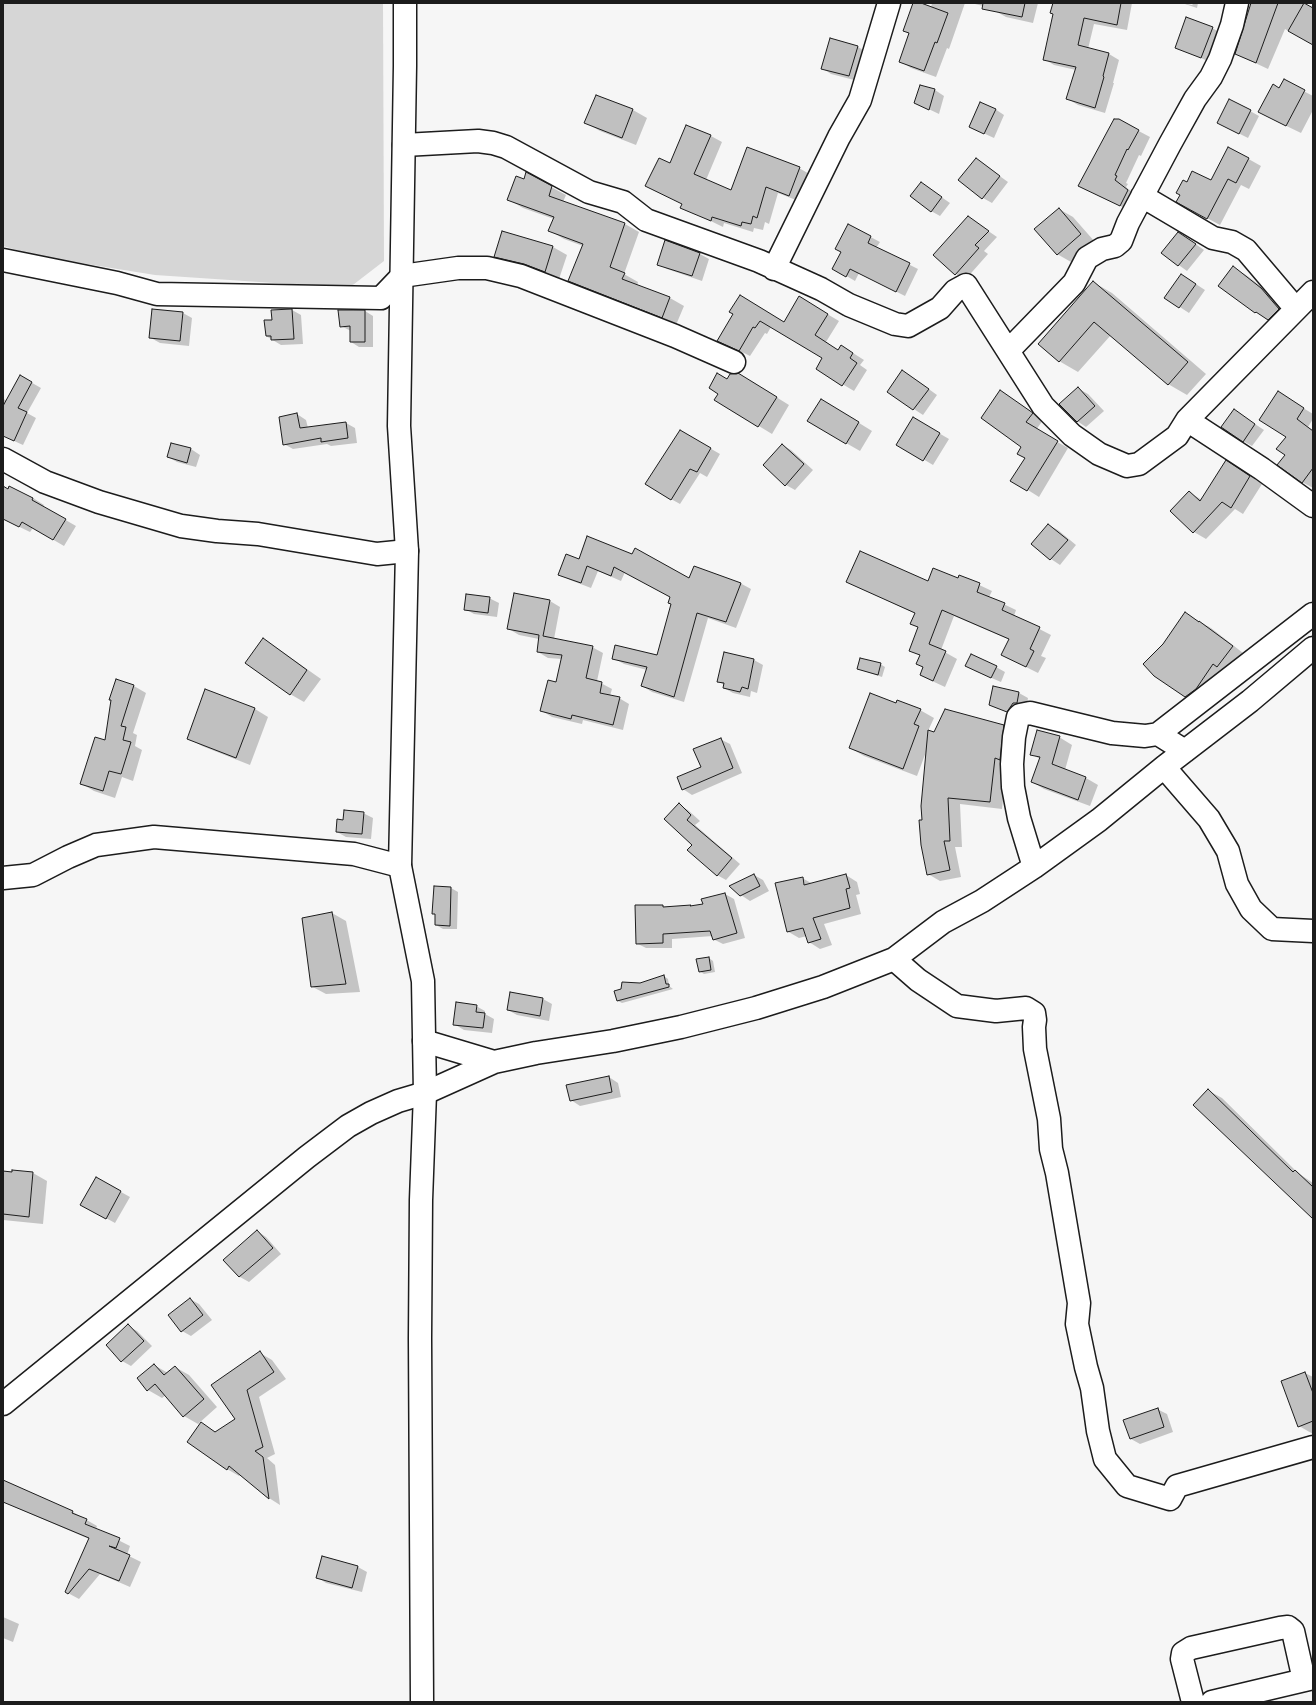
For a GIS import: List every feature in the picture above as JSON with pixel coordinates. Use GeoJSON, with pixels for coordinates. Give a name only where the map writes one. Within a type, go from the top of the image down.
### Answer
{"type":"FeatureCollection","features":[{"type":"Feature","properties":{"kind":"street"},"geometry":{"type":"LineString","coordinates":[[405,3],[399,426],[407,552],[400,866],[423,981],[424,1093],[420,1338],[422,1702]]}},
{"type":"Feature","properties":{"kind":"street"},"geometry":{"type":"LineString","coordinates":[[774,269],[839,137],[860,100],[889,3]]}},
{"type":"Feature","properties":{"kind":"street"},"geometry":{"type":"LineString","coordinates":[[1008,351],[1074,282],[1087,258],[1102,249],[1115,246],[1121,241],[1128,222],[1142,196],[1195,99],[1211,77],[1220,59],[1232,25],[1237,3]]}},
{"type":"Feature","properties":{"kind":"street"},"geometry":{"type":"LineString","coordinates":[[404,145],[478,141],[506,147],[589,192],[623,202],[646,220],[758,261],[820,289],[877,318],[895,324],[908,326],[940,308],[955,291],[966,285],[1043,406],[1072,436],[1099,454],[1127,466],[1139,464],[1146,460],[1153,452],[1177,436],[1187,420],[1313,292]]}},
{"type":"Feature","properties":{"kind":"street"},"geometry":{"type":"LineString","coordinates":[[1142,196],[1213,238],[1232,242],[1246,250],[1296,310]]}},
{"type":"Feature","properties":{"kind":"street"},"geometry":{"type":"LineString","coordinates":[[4,262],[117,283],[156,294],[381,298],[402,276],[458,268],[501,270],[521,276],[662,331],[734,362]]}},
{"type":"Feature","properties":{"kind":"street"},"geometry":{"type":"LineString","coordinates":[[1187,420],[1262,469],[1313,506]]}},
{"type":"Feature","properties":{"kind":"street"},"geometry":{"type":"LineString","coordinates":[[3,459],[45,482],[99,502],[181,526],[217,531],[258,534],[377,554],[407,552]]}},
{"type":"Feature","properties":{"kind":"street"},"geometry":{"type":"LineString","coordinates":[[1034,867],[1019,818],[1013,787],[1012,757],[1020,715],[1030,713],[1112,733],[1145,736],[1158,734],[1313,614]]}},
{"type":"Feature","properties":{"kind":"street"},"geometry":{"type":"LineString","coordinates":[[3,1404],[301,1161],[348,1126],[371,1113],[398,1101],[424,1093],[494,1062],[681,1027],[756,1008],[823,987],[894,959],[944,922],[982,901],[1034,867],[1099,820],[1164,767],[1250,701],[1313,648]]}},
{"type":"Feature","properties":{"kind":"street"},"geometry":{"type":"LineString","coordinates":[[1158,734],[1185,751]]}},
{"type":"Feature","properties":{"kind":"street"},"geometry":{"type":"LineString","coordinates":[[1164,767],[1208,819],[1228,851],[1237,884],[1251,909],[1272,929],[1313,931]]}},
{"type":"Feature","properties":{"kind":"street"},"geometry":{"type":"LineString","coordinates":[[3,878],[33,875],[68,857],[96,845],[154,837],[354,854],[400,866]]}},
{"type":"Feature","properties":{"kind":"street"},"geometry":{"type":"LineString","coordinates":[[894,959],[918,980],[957,1006],[996,1011],[1026,1008],[1034,1013],[1035,1049],[1049,1119],[1051,1149],[1057,1173],[1079,1303],[1078,1324],[1086,1367],[1092,1388],[1098,1431],[1105,1459],[1127,1486],[1170,1499],[1177,1486],[1313,1447]]}},
{"type":"Feature","properties":{"kind":"street"},"geometry":{"type":"LineString","coordinates":[[424,1041],[494,1062]]}},
{"type":"Feature","properties":{"kind":"street"},"geometry":{"type":"LineString","coordinates":[[1192,1702],[1182,1659],[1182,1652],[1191,1648],[1280,1628],[1288,1627],[1293,1631],[1308,1679],[1212,1702]]}},
{"type":"Feature","properties":{"kind":"shaded area"},"geometry":{"type":"Polygon","coordinates":[[[3,3],[383,3],[384,261],[349,288],[155,275],[37,256],[3,246],[3,3]]]}},
{"type":"Feature","properties":{"kind":"building"},"geometry":{"type":"Polygon","coordinates":[[[913,3],[921,3],[948,13],[937,43],[935,42],[924,71],[899,62],[909,33],[903,31],[913,3]]]}},
{"type":"Feature","properties":{"kind":"building"},"geometry":{"type":"Polygon","coordinates":[[[983,3],[1025,3],[1022,17],[982,9],[983,3]]]}},
{"type":"Feature","properties":{"kind":"building"},"geometry":{"type":"Polygon","coordinates":[[[1053,3],[1121,3],[1117,25],[1084,18],[1078,45],[1109,53],[1095,108],[1066,99],[1076,67],[1043,60],[1053,14],[1050,13],[1053,3]]]}},
{"type":"Feature","properties":{"kind":"building"},"geometry":{"type":"Polygon","coordinates":[[[1251,3],[1278,3],[1256,63],[1235,54],[1251,3]]]}},
{"type":"Feature","properties":{"kind":"building"},"geometry":{"type":"Polygon","coordinates":[[[1304,3],[1313,8],[1313,45],[1288,31],[1304,3]]]}},
{"type":"Feature","properties":{"kind":"building"},"geometry":{"type":"Polygon","coordinates":[[[1186,17],[1213,27],[1201,58],[1175,48],[1186,17]]]}},
{"type":"Feature","properties":{"kind":"building"},"geometry":{"type":"Polygon","coordinates":[[[830,38],[858,46],[849,76],[821,69],[830,38]]]}},
{"type":"Feature","properties":{"kind":"building"},"geometry":{"type":"Polygon","coordinates":[[[1284,79],[1305,90],[1286,126],[1258,112],[1273,84],[1279,88],[1284,79]]]}},
{"type":"Feature","properties":{"kind":"building"},"geometry":{"type":"Polygon","coordinates":[[[920,85],[935,89],[929,110],[914,103],[920,85]]]}},
{"type":"Feature","properties":{"kind":"building"},"geometry":{"type":"Polygon","coordinates":[[[596,95],[633,109],[622,138],[584,123],[596,95]]]}},
{"type":"Feature","properties":{"kind":"building"},"geometry":{"type":"Polygon","coordinates":[[[1229,99],[1251,110],[1239,134],[1217,123],[1229,99]]]}},
{"type":"Feature","properties":{"kind":"building"},"geometry":{"type":"Polygon","coordinates":[[[980,102],[996,109],[984,134],[969,127],[980,102]]]}},
{"type":"Feature","properties":{"kind":"building"},"geometry":{"type":"Polygon","coordinates":[[[1114,119],[1119,119],[1139,130],[1128,150],[1127,149],[1115,175],[1117,176],[1115,180],[1128,190],[1120,206],[1078,186],[1114,119]]]}},
{"type":"Feature","properties":{"kind":"building"},"geometry":{"type":"Polygon","coordinates":[[[686,125],[711,135],[694,174],[731,190],[747,147],[800,167],[789,196],[766,187],[757,218],[753,216],[751,224],[742,222],[741,226],[712,217],[711,221],[680,208],[682,204],[645,186],[659,158],[670,163],[686,125]]]}},
{"type":"Feature","properties":{"kind":"building"},"geometry":{"type":"Polygon","coordinates":[[[1228,147],[1249,158],[1236,183],[1228,179],[1207,219],[1176,202],[1180,195],[1176,193],[1183,180],[1187,182],[1192,171],[1211,180],[1228,147]]]}},
{"type":"Feature","properties":{"kind":"building"},"geometry":{"type":"Polygon","coordinates":[[[976,158],[1000,176],[982,199],[958,180],[976,158]]]}},
{"type":"Feature","properties":{"kind":"building"},"geometry":{"type":"Polygon","coordinates":[[[526,172],[552,186],[549,196],[625,223],[610,267],[625,273],[622,279],[670,297],[662,318],[568,281],[583,244],[548,231],[554,217],[507,200],[516,176],[524,179],[526,172]]]}},
{"type":"Feature","properties":{"kind":"building"},"geometry":{"type":"Polygon","coordinates":[[[921,182],[942,197],[931,212],[910,196],[921,182]]]}},
{"type":"Feature","properties":{"kind":"building"},"geometry":{"type":"Polygon","coordinates":[[[1059,208],[1081,234],[1057,255],[1034,229],[1059,208]]]}},
{"type":"Feature","properties":{"kind":"building"},"geometry":{"type":"Polygon","coordinates":[[[968,216],[989,231],[975,245],[979,248],[955,275],[933,255],[968,216]]]}},
{"type":"Feature","properties":{"kind":"building"},"geometry":{"type":"Polygon","coordinates":[[[848,224],[871,236],[868,243],[910,263],[896,292],[850,269],[846,277],[832,269],[841,252],[835,249],[848,224]]]}},
{"type":"Feature","properties":{"kind":"building"},"geometry":{"type":"Polygon","coordinates":[[[502,231],[553,246],[545,272],[524,264],[494,257],[502,231]]]}},
{"type":"Feature","properties":{"kind":"building"},"geometry":{"type":"Polygon","coordinates":[[[1178,232],[1196,244],[1178,266],[1161,253],[1178,232]]]}},
{"type":"Feature","properties":{"kind":"building"},"geometry":{"type":"Polygon","coordinates":[[[665,240],[700,253],[692,276],[657,265],[665,240]]]}},
{"type":"Feature","properties":{"kind":"building"},"geometry":{"type":"Polygon","coordinates":[[[1233,266],[1261,288],[1279,309],[1268,320],[1256,312],[1255,313],[1218,286],[1233,266]]]}},
{"type":"Feature","properties":{"kind":"building"},"geometry":{"type":"Polygon","coordinates":[[[1181,274],[1196,284],[1179,308],[1164,298],[1181,274]]]}},
{"type":"Feature","properties":{"kind":"building"},"geometry":{"type":"Polygon","coordinates":[[[1093,281],[1188,362],[1168,385],[1094,322],[1059,362],[1038,344],[1093,281]]]}},
{"type":"Feature","properties":{"kind":"building"},"geometry":{"type":"Polygon","coordinates":[[[740,295],[784,322],[799,296],[828,314],[815,335],[838,350],[841,345],[853,353],[850,358],[857,363],[842,386],[816,369],[822,358],[760,321],[755,328],[753,327],[739,351],[717,341],[733,314],[729,312],[740,295]]]}},
{"type":"Feature","properties":{"kind":"building"},"geometry":{"type":"Polygon","coordinates":[[[152,309],[183,312],[180,341],[149,338],[152,309]]]}},
{"type":"Feature","properties":{"kind":"building"},"geometry":{"type":"Polygon","coordinates":[[[292,309],[294,339],[271,340],[271,336],[266,336],[264,320],[272,320],[271,310],[292,309]]]}},
{"type":"Feature","properties":{"kind":"building"},"geometry":{"type":"Polygon","coordinates":[[[338,310],[365,310],[365,342],[350,342],[350,326],[340,327],[338,310]]]}},
{"type":"Feature","properties":{"kind":"building"},"geometry":{"type":"Polygon","coordinates":[[[902,370],[929,389],[913,410],[887,392],[902,370]]]}},
{"type":"Feature","properties":{"kind":"building"},"geometry":{"type":"Polygon","coordinates":[[[717,373],[727,379],[730,374],[738,373],[777,397],[758,427],[714,400],[718,394],[709,388],[717,373]]]}},
{"type":"Feature","properties":{"kind":"building"},"geometry":{"type":"Polygon","coordinates":[[[20,375],[32,382],[18,408],[27,412],[14,441],[3,436],[3,406],[20,375]]]}},
{"type":"Feature","properties":{"kind":"building"},"geometry":{"type":"Polygon","coordinates":[[[1078,387],[1095,406],[1077,422],[1059,404],[1078,387]]]}},
{"type":"Feature","properties":{"kind":"building"},"geometry":{"type":"Polygon","coordinates":[[[1000,390],[1033,413],[1026,422],[1058,441],[1027,491],[1010,481],[1025,458],[1017,454],[1021,447],[981,418],[1000,390]]]}},
{"type":"Feature","properties":{"kind":"building"},"geometry":{"type":"Polygon","coordinates":[[[1278,391],[1304,408],[1297,419],[1313,431],[1313,468],[1302,483],[1277,465],[1285,455],[1276,449],[1286,437],[1259,420],[1278,391]]]}},
{"type":"Feature","properties":{"kind":"building"},"geometry":{"type":"Polygon","coordinates":[[[821,399],[859,422],[846,444],[807,421],[821,399]]]}},
{"type":"Feature","properties":{"kind":"building"},"geometry":{"type":"Polygon","coordinates":[[[1234,409],[1255,424],[1243,442],[1221,427],[1234,409]]]}},
{"type":"Feature","properties":{"kind":"building"},"geometry":{"type":"Polygon","coordinates":[[[297,413],[300,428],[346,422],[348,438],[321,442],[321,438],[283,445],[279,417],[297,413]]]}},
{"type":"Feature","properties":{"kind":"building"},"geometry":{"type":"Polygon","coordinates":[[[913,417],[940,433],[923,461],[896,445],[913,417]]]}},
{"type":"Feature","properties":{"kind":"building"},"geometry":{"type":"Polygon","coordinates":[[[680,430],[711,448],[697,472],[690,469],[671,500],[645,484],[680,430]]]}},
{"type":"Feature","properties":{"kind":"building"},"geometry":{"type":"Polygon","coordinates":[[[171,443],[191,448],[187,463],[167,457],[171,443]]]}},
{"type":"Feature","properties":{"kind":"building"},"geometry":{"type":"Polygon","coordinates":[[[782,444],[804,464],[785,486],[763,465],[782,444]]]}},
{"type":"Feature","properties":{"kind":"building"},"geometry":{"type":"Polygon","coordinates":[[[1226,460],[1250,476],[1231,508],[1222,502],[1193,533],[1170,511],[1189,491],[1200,501],[1226,460]]]}},
{"type":"Feature","properties":{"kind":"building"},"geometry":{"type":"Polygon","coordinates":[[[3,486],[8,489],[9,486],[33,498],[32,500],[66,519],[53,540],[22,522],[19,527],[3,519],[3,486]]]}},
{"type":"Feature","properties":{"kind":"building"},"geometry":{"type":"Polygon","coordinates":[[[1048,524],[1068,540],[1050,560],[1031,544],[1048,524]]]}},
{"type":"Feature","properties":{"kind":"building"},"geometry":{"type":"Polygon","coordinates":[[[587,536],[632,554],[635,548],[689,578],[694,566],[741,583],[726,622],[697,613],[674,697],[641,686],[647,667],[612,659],[615,645],[657,655],[671,604],[668,603],[670,597],[614,567],[611,576],[587,566],[581,583],[558,575],[566,554],[579,559],[587,536]]]}},
{"type":"Feature","properties":{"kind":"building"},"geometry":{"type":"Polygon","coordinates":[[[860,551],[928,581],[933,568],[958,578],[959,575],[980,583],[977,592],[1005,603],[1002,610],[1040,627],[1030,649],[1034,651],[1026,667],[1001,655],[1009,639],[942,610],[929,644],[946,651],[933,681],[920,675],[923,667],[916,664],[920,655],[909,651],[918,627],[910,624],[915,613],[846,582],[860,551]]]}},
{"type":"Feature","properties":{"kind":"building"},"geometry":{"type":"Polygon","coordinates":[[[514,593],[550,600],[543,636],[593,646],[586,678],[602,682],[600,693],[620,697],[613,725],[572,715],[571,719],[540,711],[548,680],[556,682],[562,655],[537,652],[539,635],[507,629],[514,593]]]}},
{"type":"Feature","properties":{"kind":"building"},"geometry":{"type":"Polygon","coordinates":[[[466,594],[490,597],[488,613],[464,610],[466,594]]]}},
{"type":"Feature","properties":{"kind":"building"},"geometry":{"type":"Polygon","coordinates":[[[1185,612],[1233,646],[1217,667],[1213,664],[1196,689],[1185,697],[1154,676],[1143,664],[1163,644],[1185,612]]]}},
{"type":"Feature","properties":{"kind":"building"},"geometry":{"type":"Polygon","coordinates":[[[263,638],[307,670],[290,695],[245,663],[263,638]]]}},
{"type":"Feature","properties":{"kind":"building"},"geometry":{"type":"Polygon","coordinates":[[[724,652],[754,659],[748,689],[742,687],[740,692],[723,688],[724,683],[717,682],[724,652]]]}},
{"type":"Feature","properties":{"kind":"building"},"geometry":{"type":"Polygon","coordinates":[[[971,654],[997,666],[991,678],[965,666],[971,654]]]}},
{"type":"Feature","properties":{"kind":"building"},"geometry":{"type":"Polygon","coordinates":[[[860,658],[881,663],[878,675],[857,669],[860,658]]]}},
{"type":"Feature","properties":{"kind":"building"},"geometry":{"type":"Polygon","coordinates":[[[116,679],[134,685],[121,726],[126,727],[123,740],[131,742],[121,774],[109,771],[103,791],[80,784],[95,737],[105,740],[111,700],[109,700],[116,679]]]}},
{"type":"Feature","properties":{"kind":"building"},"geometry":{"type":"Polygon","coordinates":[[[993,686],[1019,692],[1017,703],[1013,703],[1007,712],[989,705],[993,686]]]}},
{"type":"Feature","properties":{"kind":"building"},"geometry":{"type":"Polygon","coordinates":[[[205,689],[255,708],[236,758],[187,739],[205,689]]]}},
{"type":"Feature","properties":{"kind":"building"},"geometry":{"type":"Polygon","coordinates":[[[870,693],[896,703],[897,700],[921,709],[914,724],[919,726],[903,769],[849,748],[870,693]]]}},
{"type":"Feature","properties":{"kind":"building"},"geometry":{"type":"Polygon","coordinates":[[[945,709],[1004,725],[1000,760],[995,758],[990,802],[948,798],[950,841],[944,841],[950,870],[927,875],[921,845],[919,820],[922,820],[921,806],[928,730],[934,732],[945,709]]]}},
{"type":"Feature","properties":{"kind":"building"},"geometry":{"type":"Polygon","coordinates":[[[1037,730],[1060,736],[1052,764],[1086,777],[1078,800],[1031,782],[1040,757],[1030,755],[1037,730]]]}},
{"type":"Feature","properties":{"kind":"building"},"geometry":{"type":"Polygon","coordinates":[[[721,738],[733,768],[682,790],[677,777],[701,767],[693,749],[721,738]]]}},
{"type":"Feature","properties":{"kind":"building"},"geometry":{"type":"Polygon","coordinates":[[[679,803],[691,815],[687,820],[732,858],[717,876],[687,850],[692,845],[664,819],[679,803]]]}},
{"type":"Feature","properties":{"kind":"building"},"geometry":{"type":"Polygon","coordinates":[[[344,810],[364,812],[362,834],[336,832],[337,819],[343,820],[344,810]]]}},
{"type":"Feature","properties":{"kind":"building"},"geometry":{"type":"Polygon","coordinates":[[[754,874],[760,886],[740,896],[729,886],[754,874]]]}},
{"type":"Feature","properties":{"kind":"building"},"geometry":{"type":"Polygon","coordinates":[[[846,874],[850,888],[846,889],[850,908],[813,918],[821,939],[808,943],[803,928],[787,932],[775,883],[803,877],[804,885],[846,874]]]}},
{"type":"Feature","properties":{"kind":"building"},"geometry":{"type":"Polygon","coordinates":[[[434,886],[451,887],[450,926],[435,925],[435,914],[432,914],[434,886]]]}},
{"type":"Feature","properties":{"kind":"building"},"geometry":{"type":"Polygon","coordinates":[[[725,893],[737,933],[713,940],[710,931],[663,934],[663,943],[636,944],[635,905],[663,905],[663,907],[691,905],[690,906],[703,904],[701,899],[725,893]]]}},
{"type":"Feature","properties":{"kind":"building"},"geometry":{"type":"Polygon","coordinates":[[[332,912],[346,984],[311,987],[302,918],[332,912]]]}},
{"type":"Feature","properties":{"kind":"building"},"geometry":{"type":"Polygon","coordinates":[[[709,957],[711,970],[699,972],[696,959],[709,957]]]}},
{"type":"Feature","properties":{"kind":"building"},"geometry":{"type":"Polygon","coordinates":[[[664,975],[666,984],[669,984],[669,987],[617,1001],[614,991],[621,989],[622,982],[640,983],[664,975]]]}},
{"type":"Feature","properties":{"kind":"building"},"geometry":{"type":"Polygon","coordinates":[[[510,992],[543,998],[540,1016],[507,1010],[510,992]]]}},
{"type":"Feature","properties":{"kind":"building"},"geometry":{"type":"Polygon","coordinates":[[[456,1002],[477,1005],[476,1012],[485,1013],[483,1028],[453,1025],[456,1002]]]}},
{"type":"Feature","properties":{"kind":"building"},"geometry":{"type":"Polygon","coordinates":[[[609,1076],[612,1092],[570,1101],[566,1085],[609,1076]]]}},
{"type":"Feature","properties":{"kind":"building"},"geometry":{"type":"Polygon","coordinates":[[[1208,1089],[1293,1172],[1295,1170],[1313,1187],[1313,1219],[1193,1105],[1208,1089]]]}},
{"type":"Feature","properties":{"kind":"building"},"geometry":{"type":"Polygon","coordinates":[[[12,1170],[33,1172],[29,1217],[3,1214],[3,1171],[12,1172],[12,1170]]]}},
{"type":"Feature","properties":{"kind":"building"},"geometry":{"type":"Polygon","coordinates":[[[96,1177],[121,1191],[106,1219],[80,1205],[96,1177]]]}},
{"type":"Feature","properties":{"kind":"building"},"geometry":{"type":"Polygon","coordinates":[[[257,1230],[273,1248],[239,1277],[223,1260],[257,1230]]]}},
{"type":"Feature","properties":{"kind":"building"},"geometry":{"type":"Polygon","coordinates":[[[190,1298],[203,1315],[181,1332],[168,1315],[190,1298]]]}},
{"type":"Feature","properties":{"kind":"building"},"geometry":{"type":"Polygon","coordinates":[[[128,1324],[144,1341],[121,1362],[106,1345],[128,1324]]]}},
{"type":"Feature","properties":{"kind":"building"},"geometry":{"type":"Polygon","coordinates":[[[260,1351],[274,1372],[247,1390],[263,1447],[255,1451],[263,1457],[269,1499],[229,1466],[227,1470],[187,1442],[201,1422],[215,1432],[235,1419],[211,1385],[260,1351]]]}},
{"type":"Feature","properties":{"kind":"building"},"geometry":{"type":"Polygon","coordinates":[[[154,1364],[164,1375],[175,1366],[204,1399],[183,1417],[155,1384],[147,1391],[137,1378],[154,1364]]]}},
{"type":"Feature","properties":{"kind":"building"},"geometry":{"type":"Polygon","coordinates":[[[1305,1372],[1313,1393],[1313,1421],[1298,1427],[1281,1381],[1305,1372]]]}},
{"type":"Feature","properties":{"kind":"building"},"geometry":{"type":"Polygon","coordinates":[[[1158,1408],[1164,1427],[1130,1439],[1123,1420],[1158,1408]]]}},
{"type":"Feature","properties":{"kind":"building"},"geometry":{"type":"Polygon","coordinates":[[[3,1480],[73,1511],[72,1513],[87,1519],[85,1524],[120,1538],[116,1548],[109,1546],[130,1555],[119,1581],[89,1569],[68,1594],[65,1592],[89,1538],[3,1502],[3,1480]]]}},
{"type":"Feature","properties":{"kind":"building"},"geometry":{"type":"Polygon","coordinates":[[[322,1556],[358,1566],[352,1588],[316,1578],[322,1556]]]}}]}
